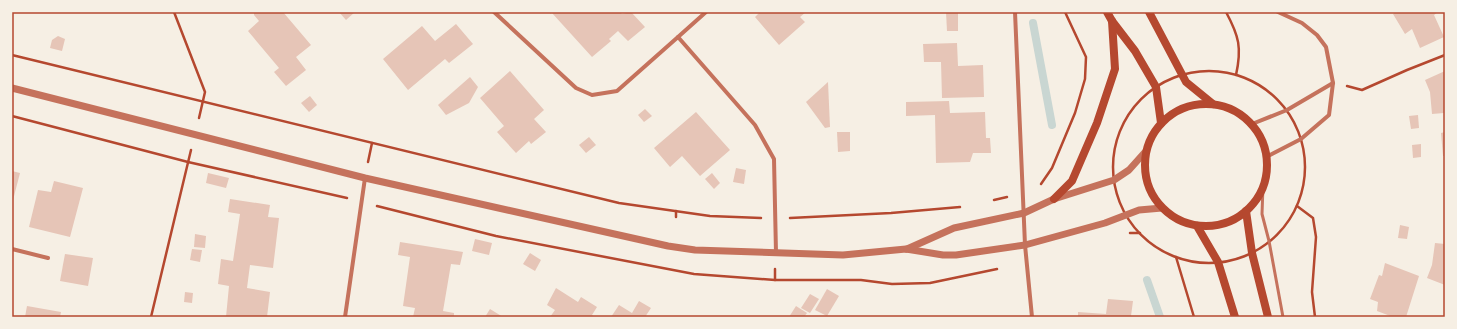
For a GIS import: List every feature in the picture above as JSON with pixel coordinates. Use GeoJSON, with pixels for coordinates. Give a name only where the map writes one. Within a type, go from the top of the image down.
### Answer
{"type":"FeatureCollection","features":[{"type":"Feature","properties":{"kind":"main road"},"geometry":{"type":"LineString","coordinates":[[1108,12],[1112,21],[1135,51],[1156,87],[1162,123]]}},
{"type":"Feature","properties":{"kind":"main road"},"geometry":{"type":"LineString","coordinates":[[1149,12],[1186,82],[1213,104]]}},
{"type":"Feature","properties":{"kind":"main road"},"geometry":{"type":"LineString","coordinates":[[1054,199],[1072,181],[1075,175],[1097,123],[1115,69],[1112,21]]}},
{"type":"Feature","properties":{"kind":"main road"},"geometry":{"type":"LineString","coordinates":[[1200,104],[1213,104],[1235,111],[1252,124],[1262,140],[1266,157],[1267,173],[1258,198],[1246,211],[1233,220],[1215,225],[1197,226],[1180,220],[1162,208],[1152,195],[1145,175],[1146,151],[1152,136],[1162,123],[1173,114],[1186,107],[1200,104]]}},
{"type":"Feature","properties":{"kind":"main road"},"geometry":{"type":"LineString","coordinates":[[1246,211],[1252,253],[1268,317]]}},
{"type":"Feature","properties":{"kind":"main road"},"geometry":{"type":"LineString","coordinates":[[1197,226],[1218,262],[1235,317]]}},
{"type":"Feature","properties":{"kind":"street"},"geometry":{"type":"LineString","coordinates":[[494,12],[576,88],[592,95],[617,91],[706,12]]}},
{"type":"Feature","properties":{"kind":"street"},"geometry":{"type":"LineString","coordinates":[[1015,12],[1025,245],[1032,317]]}},
{"type":"Feature","properties":{"kind":"street"},"geometry":{"type":"LineString","coordinates":[[1266,157],[1301,138],[1329,115],[1333,83],[1326,48],[1317,35],[1302,23],[1278,12]]}},
{"type":"Feature","properties":{"kind":"street"},"geometry":{"type":"LineString","coordinates":[[678,37],[755,125],[774,159],[774,219],[776,254]]}},
{"type":"Feature","properties":{"kind":"street"},"geometry":{"type":"LineString","coordinates":[[1252,124],[1287,110],[1333,83]]}},
{"type":"Feature","properties":{"kind":"street"},"geometry":{"type":"LineString","coordinates":[[12,88],[195,133],[365,178],[668,246],[696,250],[776,254],[842,255],[906,249],[943,255],[956,255],[1025,245],[1105,223],[1139,210],[1162,208]]}},
{"type":"Feature","properties":{"kind":"street"},"geometry":{"type":"LineString","coordinates":[[906,249],[954,228],[1024,213],[1054,199],[1114,180],[1129,170],[1146,151]]}},
{"type":"Feature","properties":{"kind":"street"},"geometry":{"type":"LineString","coordinates":[[345,317],[365,178]]}},
{"type":"Feature","properties":{"kind":"street"},"geometry":{"type":"LineString","coordinates":[[12,249],[48,258]]}},
{"type":"Feature","properties":{"kind":"lane"},"geometry":{"type":"LineString","coordinates":[[1263,186],[1262,214],[1269,242],[1283,317]]}},
{"type":"Feature","properties":{"kind":"path"},"geometry":{"type":"LineString","coordinates":[[151,317],[195,133],[204,103],[205,92],[203,83],[174,12]]}},
{"type":"Feature","properties":{"kind":"path"},"geometry":{"type":"LineString","coordinates":[[988,201],[1023,193],[1041,184],[1052,168],[1075,113],[1085,79],[1086,58],[1065,12]]}},
{"type":"Feature","properties":{"kind":"path"},"geometry":{"type":"LineString","coordinates":[[1226,12],[1235,27],[1241,54],[1236,75]]}},
{"type":"Feature","properties":{"kind":"path"},"geometry":{"type":"LineString","coordinates":[[12,55],[619,203],[710,216],[774,219],[891,213],[968,206]]}},
{"type":"Feature","properties":{"kind":"path"},"geometry":{"type":"LineString","coordinates":[[1333,83],[1362,90],[1445,55]]}},
{"type":"Feature","properties":{"kind":"path"},"geometry":{"type":"LineString","coordinates":[[12,116],[188,162],[361,202]]}},
{"type":"Feature","properties":{"kind":"path"},"geometry":{"type":"LineString","coordinates":[[1301,138],[1305,164],[1304,185],[1297,206],[1313,218],[1316,237],[1312,292],[1314,317]]}},
{"type":"Feature","properties":{"kind":"path"},"geometry":{"type":"LineString","coordinates":[[676,211],[676,217]]}},
{"type":"Feature","properties":{"kind":"path"},"geometry":{"type":"LineString","coordinates":[[1140,233],[1157,247],[1176,257],[1194,317]]}},
{"type":"Feature","properties":{"kind":"path"},"geometry":{"type":"LineString","coordinates":[[952,273],[952,278]]}},
{"type":"Feature","properties":{"kind":"building"},"geometry":{"type":"Polygon","coordinates":[[[254,12],[283,12],[311,45],[296,57],[306,70],[286,86],[274,72],[279,68],[248,31],[259,21],[254,15],[254,12]]]}},
{"type":"Feature","properties":{"kind":"building"},"geometry":{"type":"Polygon","coordinates":[[[339,12],[355,12],[346,20],[339,12]]]}},
{"type":"Feature","properties":{"kind":"building"},"geometry":{"type":"Polygon","coordinates":[[[551,12],[620,12],[622,14],[631,12],[645,27],[628,41],[618,31],[609,39],[611,41],[592,57],[552,13],[550,14],[551,12]]]}},
{"type":"Feature","properties":{"kind":"building"},"geometry":{"type":"Polygon","coordinates":[[[760,12],[806,12],[800,17],[805,22],[779,45],[755,17],[760,12]]]}},
{"type":"Feature","properties":{"kind":"building"},"geometry":{"type":"Polygon","coordinates":[[[946,12],[958,12],[958,31],[947,31],[946,12]]]}},
{"type":"Feature","properties":{"kind":"building"},"geometry":{"type":"Polygon","coordinates":[[[1396,12],[1438,12],[1434,15],[1444,37],[1420,48],[1412,29],[1405,34],[1393,14],[1396,12]]]}},
{"type":"Feature","properties":{"kind":"building"},"geometry":{"type":"Polygon","coordinates":[[[456,24],[473,44],[449,63],[445,59],[408,90],[383,59],[422,26],[435,41],[456,24]]]}},
{"type":"Feature","properties":{"kind":"building"},"geometry":{"type":"Polygon","coordinates":[[[58,36],[65,39],[62,51],[50,48],[52,40],[58,36]]]}},
{"type":"Feature","properties":{"kind":"building"},"geometry":{"type":"Polygon","coordinates":[[[957,43],[958,66],[983,65],[984,97],[942,98],[941,62],[924,62],[923,44],[957,43]]]}},
{"type":"Feature","properties":{"kind":"building"},"geometry":{"type":"Polygon","coordinates":[[[510,71],[544,110],[534,119],[546,132],[531,144],[529,141],[516,153],[497,132],[504,126],[480,98],[510,71]]]}},
{"type":"Feature","properties":{"kind":"building"},"geometry":{"type":"Polygon","coordinates":[[[1445,71],[1444,116],[1444,113],[1432,114],[1430,92],[1425,80],[1445,71]]]}},
{"type":"Feature","properties":{"kind":"building"},"geometry":{"type":"Polygon","coordinates":[[[470,77],[478,87],[469,103],[446,115],[438,105],[470,77]]]}},
{"type":"Feature","properties":{"kind":"building"},"geometry":{"type":"Polygon","coordinates":[[[828,82],[830,127],[825,128],[806,102],[828,82]]]}},
{"type":"Feature","properties":{"kind":"building"},"geometry":{"type":"Polygon","coordinates":[[[310,96],[317,105],[309,112],[301,103],[310,96]]]}},
{"type":"Feature","properties":{"kind":"building"},"geometry":{"type":"Polygon","coordinates":[[[949,101],[950,113],[985,112],[986,138],[990,138],[991,153],[973,153],[970,162],[936,163],[935,115],[906,116],[906,102],[949,101]]]}},
{"type":"Feature","properties":{"kind":"building"},"geometry":{"type":"Polygon","coordinates":[[[645,109],[652,116],[644,122],[638,115],[645,109]]]}},
{"type":"Feature","properties":{"kind":"building"},"geometry":{"type":"Polygon","coordinates":[[[696,112],[730,150],[700,176],[682,156],[670,167],[654,148],[696,112]]]}},
{"type":"Feature","properties":{"kind":"building"},"geometry":{"type":"Polygon","coordinates":[[[1418,115],[1419,128],[1411,129],[1409,116],[1418,115]]]}},
{"type":"Feature","properties":{"kind":"building"},"geometry":{"type":"Polygon","coordinates":[[[837,132],[850,132],[850,151],[838,152],[837,132]]]}},
{"type":"Feature","properties":{"kind":"building"},"geometry":{"type":"Polygon","coordinates":[[[1445,132],[1445,156],[1443,156],[1441,133],[1445,132]]]}},
{"type":"Feature","properties":{"kind":"building"},"geometry":{"type":"Polygon","coordinates":[[[589,137],[596,145],[586,153],[579,145],[589,137]]]}},
{"type":"Feature","properties":{"kind":"building"},"geometry":{"type":"Polygon","coordinates":[[[1421,144],[1421,157],[1413,158],[1412,145],[1421,144]]]}},
{"type":"Feature","properties":{"kind":"building"},"geometry":{"type":"Polygon","coordinates":[[[736,168],[746,170],[744,184],[733,182],[736,168]]]}},
{"type":"Feature","properties":{"kind":"building"},"geometry":{"type":"Polygon","coordinates":[[[12,171],[20,173],[13,200],[12,200],[12,171]]]}},
{"type":"Feature","properties":{"kind":"building"},"geometry":{"type":"Polygon","coordinates":[[[208,173],[229,178],[226,188],[206,183],[208,173]]]}},
{"type":"Feature","properties":{"kind":"building"},"geometry":{"type":"Polygon","coordinates":[[[712,173],[720,183],[714,189],[705,179],[712,173]]]}},
{"type":"Feature","properties":{"kind":"building"},"geometry":{"type":"Polygon","coordinates":[[[54,181],[83,188],[70,237],[29,227],[38,190],[51,192],[54,181]]]}},
{"type":"Feature","properties":{"kind":"building"},"geometry":{"type":"Polygon","coordinates":[[[230,199],[270,205],[268,217],[279,218],[273,268],[250,265],[247,288],[270,292],[267,317],[226,317],[229,286],[218,284],[221,259],[233,261],[240,214],[228,212],[230,199]]]}},
{"type":"Feature","properties":{"kind":"building"},"geometry":{"type":"Polygon","coordinates":[[[1400,225],[1409,227],[1407,239],[1398,238],[1400,225]]]}},
{"type":"Feature","properties":{"kind":"building"},"geometry":{"type":"Polygon","coordinates":[[[195,234],[206,236],[205,248],[194,247],[195,234]]]}},
{"type":"Feature","properties":{"kind":"building"},"geometry":{"type":"Polygon","coordinates":[[[475,239],[492,243],[489,255],[472,251],[475,239]]]}},
{"type":"Feature","properties":{"kind":"building"},"geometry":{"type":"Polygon","coordinates":[[[400,242],[463,252],[460,265],[451,264],[443,311],[454,313],[454,317],[413,317],[415,308],[403,306],[410,257],[398,255],[400,242]]]}},
{"type":"Feature","properties":{"kind":"building"},"geometry":{"type":"Polygon","coordinates":[[[1435,243],[1445,244],[1445,285],[1427,278],[1432,265],[1435,243]]]}},
{"type":"Feature","properties":{"kind":"building"},"geometry":{"type":"Polygon","coordinates":[[[192,249],[202,250],[200,262],[190,260],[192,249]]]}},
{"type":"Feature","properties":{"kind":"building"},"geometry":{"type":"Polygon","coordinates":[[[530,253],[541,260],[535,271],[523,264],[530,253]]]}},
{"type":"Feature","properties":{"kind":"building"},"geometry":{"type":"Polygon","coordinates":[[[65,254],[93,258],[88,286],[60,281],[65,254]]]}},
{"type":"Feature","properties":{"kind":"building"},"geometry":{"type":"Polygon","coordinates":[[[1385,263],[1419,276],[1406,317],[1393,317],[1377,311],[1378,302],[1370,299],[1379,275],[1382,276],[1385,263]]]}},
{"type":"Feature","properties":{"kind":"building"},"geometry":{"type":"Polygon","coordinates":[[[556,288],[578,302],[581,297],[597,307],[592,315],[595,317],[550,317],[555,310],[547,305],[556,288]]]}},
{"type":"Feature","properties":{"kind":"building"},"geometry":{"type":"Polygon","coordinates":[[[827,289],[839,296],[827,316],[815,310],[827,289]]]}},
{"type":"Feature","properties":{"kind":"building"},"geometry":{"type":"Polygon","coordinates":[[[185,292],[193,293],[192,303],[184,302],[185,292]]]}},
{"type":"Feature","properties":{"kind":"building"},"geometry":{"type":"Polygon","coordinates":[[[810,294],[819,299],[810,313],[801,308],[810,294]]]}},
{"type":"Feature","properties":{"kind":"building"},"geometry":{"type":"Polygon","coordinates":[[[1108,299],[1133,301],[1131,316],[1078,317],[1078,312],[1106,314],[1108,299]]]}},
{"type":"Feature","properties":{"kind":"building"},"geometry":{"type":"Polygon","coordinates":[[[639,301],[651,308],[645,317],[611,317],[619,305],[632,313],[639,301]]]}},
{"type":"Feature","properties":{"kind":"building"},"geometry":{"type":"Polygon","coordinates":[[[27,306],[61,312],[60,317],[25,317],[27,306]]]}},
{"type":"Feature","properties":{"kind":"building"},"geometry":{"type":"Polygon","coordinates":[[[796,306],[807,313],[804,317],[789,317],[796,306]]]}},
{"type":"Feature","properties":{"kind":"building"},"geometry":{"type":"Polygon","coordinates":[[[490,309],[503,317],[485,317],[490,309]]]}},
{"type":"Feature","properties":{"kind":"waterway"},"geometry":{"type":"LineString","coordinates":[[1033,23],[1052,125]]}},
{"type":"Feature","properties":{"kind":"waterway"},"geometry":{"type":"LineString","coordinates":[[1147,280],[1160,317]]}}]}
